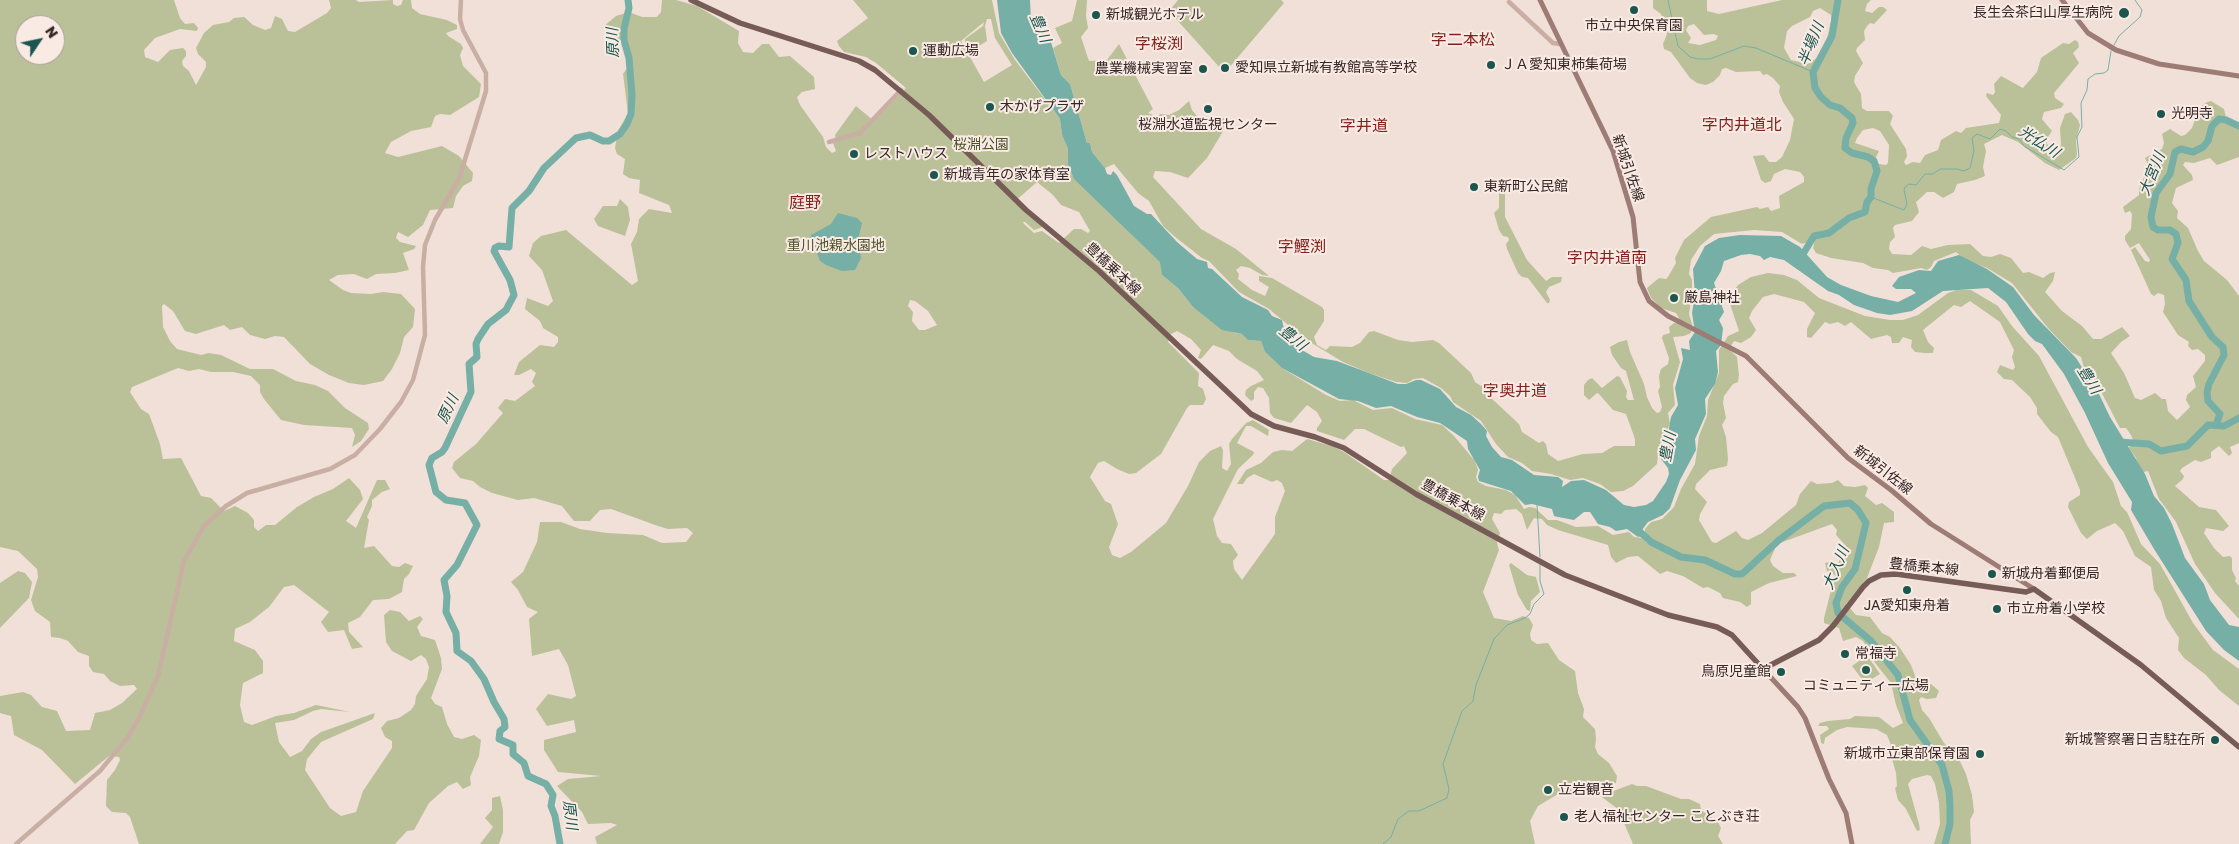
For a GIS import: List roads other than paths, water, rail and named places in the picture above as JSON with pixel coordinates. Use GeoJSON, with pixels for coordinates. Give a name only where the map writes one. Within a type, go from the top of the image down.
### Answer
{"type":"FeatureCollection","features":[{"type":"Feature","properties":{"kind":"main road","name":"豊橋乗本線"},"geometry":{"type":"LineString","coordinates":[[692,0],[740,23],[859,61],[875,70],[901,90],[1026,210],[1099,271],[1251,414],[1274,426],[1315,436],[1344,448],[1416,494],[1565,575],[1668,615],[1717,627],[1732,635],[1763,669],[1808,647],[1834,626],[1869,581],[1881,575],[1890,574],[2026,592],[2034,589]]}},
{"type":"Feature","properties":{"kind":"main road","name":"新城引佐線"},"geometry":{"type":"LineString","coordinates":[[1540,0],[1616,159],[1633,217],[1640,282],[1649,301],[1668,316],[1735,349],[1760,369],[1848,458],[1891,490],[1931,524],[2034,589]]}},
{"type":"Feature","properties":{"kind":"main road"},"geometry":{"type":"LineString","coordinates":[[2062,0],[2088,33],[2123,52],[2159,64],[2239,76]]}},
{"type":"Feature","properties":{"kind":"main road"},"geometry":{"type":"LineString","coordinates":[[2034,589],[2141,665],[2239,747]]}},
{"type":"Feature","properties":{"kind":"main road"},"geometry":{"type":"LineString","coordinates":[[1763,669],[1798,707],[1805,718],[1829,779],[1846,813],[1852,844]]}},
{"type":"Feature","properties":{"kind":"street"},"geometry":{"type":"LineString","coordinates":[[16,844],[90,781],[116,753],[132,730],[149,700],[158,676],[184,561],[204,526],[226,506],[246,493],[330,469],[355,455],[380,429],[401,402],[413,380],[425,334],[423,267],[425,245],[434,220],[459,179],[486,91],[486,73],[463,30],[460,19],[462,0]]}},
{"type":"Feature","properties":{"kind":"street"},"geometry":{"type":"LineString","coordinates":[[1509,1],[1553,43],[1560,44]]}},
{"type":"Feature","properties":{"kind":"street"},"geometry":{"type":"LineString","coordinates":[[829,142],[860,133],[901,90]]}},
{"type":"Feature","properties":{"kind":"water","name":"豊川"},"geometry":{"type":"Polygon","coordinates":[[[997,0],[1030,0],[1031,23],[1050,39],[1061,75],[1070,84],[1087,143],[1090,143],[1092,152],[1105,168],[1107,174],[1111,175],[1113,171],[1117,175],[1134,206],[1147,214],[1151,214],[1177,242],[1197,259],[1207,262],[1208,268],[1212,269],[1242,297],[1268,310],[1272,316],[1282,320],[1285,333],[1300,349],[1314,357],[1337,361],[1398,384],[1421,380],[1440,389],[1456,407],[1471,415],[1481,424],[1487,431],[1486,436],[1492,447],[1501,457],[1512,460],[1534,475],[1558,477],[1563,481],[1562,487],[1571,481],[1584,480],[1606,490],[1624,505],[1634,507],[1646,505],[1653,501],[1669,474],[1668,468],[1661,459],[1666,445],[1671,417],[1678,405],[1675,388],[1683,359],[1681,348],[1690,350],[1689,341],[1695,332],[1692,313],[1695,295],[1693,269],[1705,246],[1719,238],[1740,235],[1781,236],[1800,247],[1827,277],[1841,285],[1871,296],[1898,302],[1916,293],[1911,289],[1896,289],[1892,286],[1899,277],[1919,270],[1931,271],[1938,261],[1959,255],[1987,269],[2013,287],[2034,315],[2076,358],[2098,392],[2110,417],[2145,474],[2154,496],[2164,508],[2185,558],[2204,584],[2210,600],[2229,625],[2239,627],[2239,661],[2224,650],[2206,631],[2154,549],[2131,510],[2132,502],[2108,463],[2085,413],[2064,374],[2042,344],[2035,341],[2028,334],[2006,302],[1988,288],[1943,291],[1912,311],[1890,315],[1877,313],[1854,305],[1839,295],[1828,291],[1784,260],[1770,257],[1764,260],[1760,256],[1750,254],[1724,261],[1714,283],[1724,312],[1719,320],[1723,328],[1721,345],[1716,351],[1718,372],[1715,384],[1705,399],[1706,414],[1695,439],[1696,450],[1680,480],[1670,508],[1663,515],[1648,522],[1642,530],[1642,536],[1638,537],[1627,529],[1616,531],[1610,527],[1598,524],[1590,512],[1584,512],[1574,520],[1554,516],[1552,509],[1532,504],[1525,505],[1511,491],[1479,481],[1480,470],[1468,449],[1467,441],[1440,423],[1417,417],[1391,406],[1376,408],[1358,401],[1339,399],[1282,368],[1265,352],[1261,341],[1248,340],[1242,334],[1222,330],[1193,307],[1178,288],[1162,275],[1160,262],[1074,179],[1068,164],[1068,149],[1062,135],[1060,119],[1012,53],[1001,33],[997,0]]]}},
{"type":"Feature","properties":{"kind":"water"},"geometry":{"type":"Polygon","coordinates":[[[838,213],[857,218],[862,223],[858,240],[861,258],[855,270],[842,271],[826,265],[820,261],[817,253],[809,243],[811,235],[831,224],[838,213]]]}},
{"type":"Feature","properties":{"kind":"waterway","name":"原川"},"geometry":{"type":"LineString","coordinates":[[560,844],[555,816],[551,806],[553,795],[546,784],[528,776],[524,763],[513,754],[513,745],[499,739],[500,731],[505,727],[504,719],[484,679],[471,661],[457,651],[456,633],[446,612],[447,596],[444,580],[457,565],[477,525],[465,503],[446,500],[436,492],[429,465],[432,458],[445,448],[471,392],[469,364],[477,357],[476,344],[478,339],[488,324],[506,310],[514,295],[510,280],[494,251],[499,246],[509,247],[512,208],[529,191],[544,168],[576,138],[590,135],[603,141],[609,141],[620,134],[627,124],[631,114],[632,95],[629,58],[624,40],[624,29],[629,8],[628,0]]}},
{"type":"Feature","properties":{"kind":"waterway"},"geometry":{"type":"LineString","coordinates":[[1668,0],[1678,46],[1690,57],[1710,59],[1744,46],[1756,48],[1813,72]]}},
{"type":"Feature","properties":{"kind":"waterway","name":"半場川"},"geometry":{"type":"LineString","coordinates":[[1800,259],[1814,236],[1829,233],[1849,218],[1865,212],[1867,202],[1871,197],[1871,189],[1877,171],[1874,161],[1868,157],[1852,153],[1845,148],[1846,138],[1853,123],[1852,118],[1840,108],[1830,105],[1815,88],[1813,72],[1832,36],[1838,0]]}},
{"type":"Feature","properties":{"kind":"waterway","name":"光仏川"},"geometry":{"type":"LineString","coordinates":[[2114,45],[2119,36],[2140,17],[2142,10],[2135,0]]}},
{"type":"Feature","properties":{"kind":"waterway","name":"光仏川"},"geometry":{"type":"LineString","coordinates":[[1871,197],[1904,210],[1907,204],[1905,187],[1909,184],[1916,185],[1925,174],[1933,174],[1940,169],[1964,171],[1970,168],[1974,151],[1972,138],[1977,134],[1990,139],[2000,129],[2019,139],[2024,146],[2064,170],[2079,157],[2077,137],[2082,127],[2081,103],[2087,90],[2088,79],[2095,74],[2104,73],[2108,70],[2111,51]]}},
{"type":"Feature","properties":{"kind":"waterway","name":"大宮川"},"geometry":{"type":"LineString","coordinates":[[2216,425],[2220,414],[2208,401],[2207,392],[2209,384],[2224,355],[2223,347],[2212,337],[2189,301],[2186,280],[2172,259],[2178,243],[2176,234],[2170,230],[2158,230],[2153,227],[2151,217],[2156,193],[2170,174],[2175,152],[2181,149],[2193,152],[2203,147],[2208,141],[2212,126],[2219,119],[2239,126]]}},
{"type":"Feature","properties":{"kind":"waterway"},"geometry":{"type":"LineString","coordinates":[[2119,442],[2149,444],[2161,451],[2187,446],[2208,425],[2224,426],[2239,418]]}},
{"type":"Feature","properties":{"kind":"waterway","name":"大入川"},"geometry":{"type":"LineString","coordinates":[[1637,529],[1651,542],[1681,557],[1705,560],[1735,574],[1742,574],[1779,540],[1824,506],[1850,503],[1858,510],[1866,523],[1855,569],[1842,587],[1836,603],[1838,613],[1871,641],[1898,675],[1910,720],[1942,765],[1949,791],[1950,806],[1950,824],[1945,844]]}},
{"type":"Feature","properties":{"kind":"waterway"},"geometry":{"type":"LineString","coordinates":[[1537,505],[1540,557]]}},
{"type":"Feature","properties":{"kind":"waterway"},"geometry":{"type":"LineString","coordinates":[[1383,844],[1391,837],[1398,819],[1409,811],[1419,811],[1447,798],[1449,789],[1443,764],[1462,711],[1473,701],[1476,685],[1494,639],[1507,625],[1530,614],[1534,604],[1544,594],[1540,581],[1540,565]]}},
{"type":"Feature","properties":{"kind":"place","name":"市立中央保育園"},"geometry":{"type":"Point","coordinates":[1634,10]}},
{"type":"Feature","properties":{"kind":"place","name":"長生会茶臼山厚生病院"},"geometry":{"type":"Point","coordinates":[2124,13]}},
{"type":"Feature","properties":{"kind":"place","name":"新城観光ホテル"},"geometry":{"type":"Point","coordinates":[1096,15]}},
{"type":"Feature","properties":{"kind":"place","name":"運動広場"},"geometry":{"type":"Point","coordinates":[913,51]}},
{"type":"Feature","properties":{"kind":"place","name":"ＪＡ愛知東柿集荷場"},"geometry":{"type":"Point","coordinates":[1491,65]}},
{"type":"Feature","properties":{"kind":"place","name":"愛知県立新城有教館高等学校"},"geometry":{"type":"Point","coordinates":[1225,68]}},
{"type":"Feature","properties":{"kind":"place","name":"農業機械実習室"},"geometry":{"type":"Point","coordinates":[1203,69]}},
{"type":"Feature","properties":{"kind":"place","name":"木かげプラザ"},"geometry":{"type":"Point","coordinates":[990,107]}},
{"type":"Feature","properties":{"kind":"place","name":"桜淵水道監視センター"},"geometry":{"type":"Point","coordinates":[1208,109]}},
{"type":"Feature","properties":{"kind":"place","name":"光明寺"},"geometry":{"type":"Point","coordinates":[2161,114]}},
{"type":"Feature","properties":{"kind":"place","name":"レストハウス"},"geometry":{"type":"Point","coordinates":[854,154]}},
{"type":"Feature","properties":{"kind":"place","name":"新城青年の家体育室"},"geometry":{"type":"Point","coordinates":[934,175]}},
{"type":"Feature","properties":{"kind":"place","name":"東新町公民館"},"geometry":{"type":"Point","coordinates":[1474,187]}},
{"type":"Feature","properties":{"kind":"place","name":"厳島神社"},"geometry":{"type":"Point","coordinates":[1674,298]}},
{"type":"Feature","properties":{"kind":"place","name":"新城舟着郵便局"},"geometry":{"type":"Point","coordinates":[1992,574]}},
{"type":"Feature","properties":{"kind":"place","name":"JA愛知東舟着"},"geometry":{"type":"Point","coordinates":[1907,590]}},
{"type":"Feature","properties":{"kind":"place","name":"市立舟着小学校"},"geometry":{"type":"Point","coordinates":[1997,609]}},
{"type":"Feature","properties":{"kind":"place","name":"常福寺"},"geometry":{"type":"Point","coordinates":[1845,654]}},
{"type":"Feature","properties":{"kind":"place","name":"コミュニティー広場"},"geometry":{"type":"Point","coordinates":[1866,670]}},
{"type":"Feature","properties":{"kind":"place","name":"鳥原児童館"},"geometry":{"type":"Point","coordinates":[1781,672]}},
{"type":"Feature","properties":{"kind":"place","name":"新城警察署日吉駐在所"},"geometry":{"type":"Point","coordinates":[2215,740]}},
{"type":"Feature","properties":{"kind":"place","name":"新城市立東部保育園"},"geometry":{"type":"Point","coordinates":[1980,754]}},
{"type":"Feature","properties":{"kind":"place","name":"立岩観音"},"geometry":{"type":"Point","coordinates":[1548,790]}},
{"type":"Feature","properties":{"kind":"place","name":"老人福祉センター ことぶき荘"},"geometry":{"type":"Point","coordinates":[1564,817]}},
{"type":"Feature","properties":{"kind":"district","name":"字二本松"},"geometry":{"type":"Point","coordinates":[1463,40]}},
{"type":"Feature","properties":{"kind":"district","name":"字桜渕"},"geometry":{"type":"Point","coordinates":[1159,44]}},
{"type":"Feature","properties":{"kind":"district","name":"字内井道北"},"geometry":{"type":"Point","coordinates":[1742,125]}},
{"type":"Feature","properties":{"kind":"district","name":"字井道"},"geometry":{"type":"Point","coordinates":[1364,126]}},
{"type":"Feature","properties":{"kind":"district","name":"庭野"},"geometry":{"type":"Point","coordinates":[805,203]}},
{"type":"Feature","properties":{"kind":"district","name":"字鰹渕"},"geometry":{"type":"Point","coordinates":[1302,247]}},
{"type":"Feature","properties":{"kind":"district","name":"字内井道南"},"geometry":{"type":"Point","coordinates":[1607,258]}},
{"type":"Feature","properties":{"kind":"district","name":"字奥井道"},"geometry":{"type":"Point","coordinates":[1515,391]}},
{"type":"Feature","properties":{"kind":"park label","name":"桜淵公園"},"geometry":{"type":"Point","coordinates":[981,145]}},
{"type":"Feature","properties":{"kind":"park label","name":"重川池親水園地"},"geometry":{"type":"Point","coordinates":[836,246]}}]}
